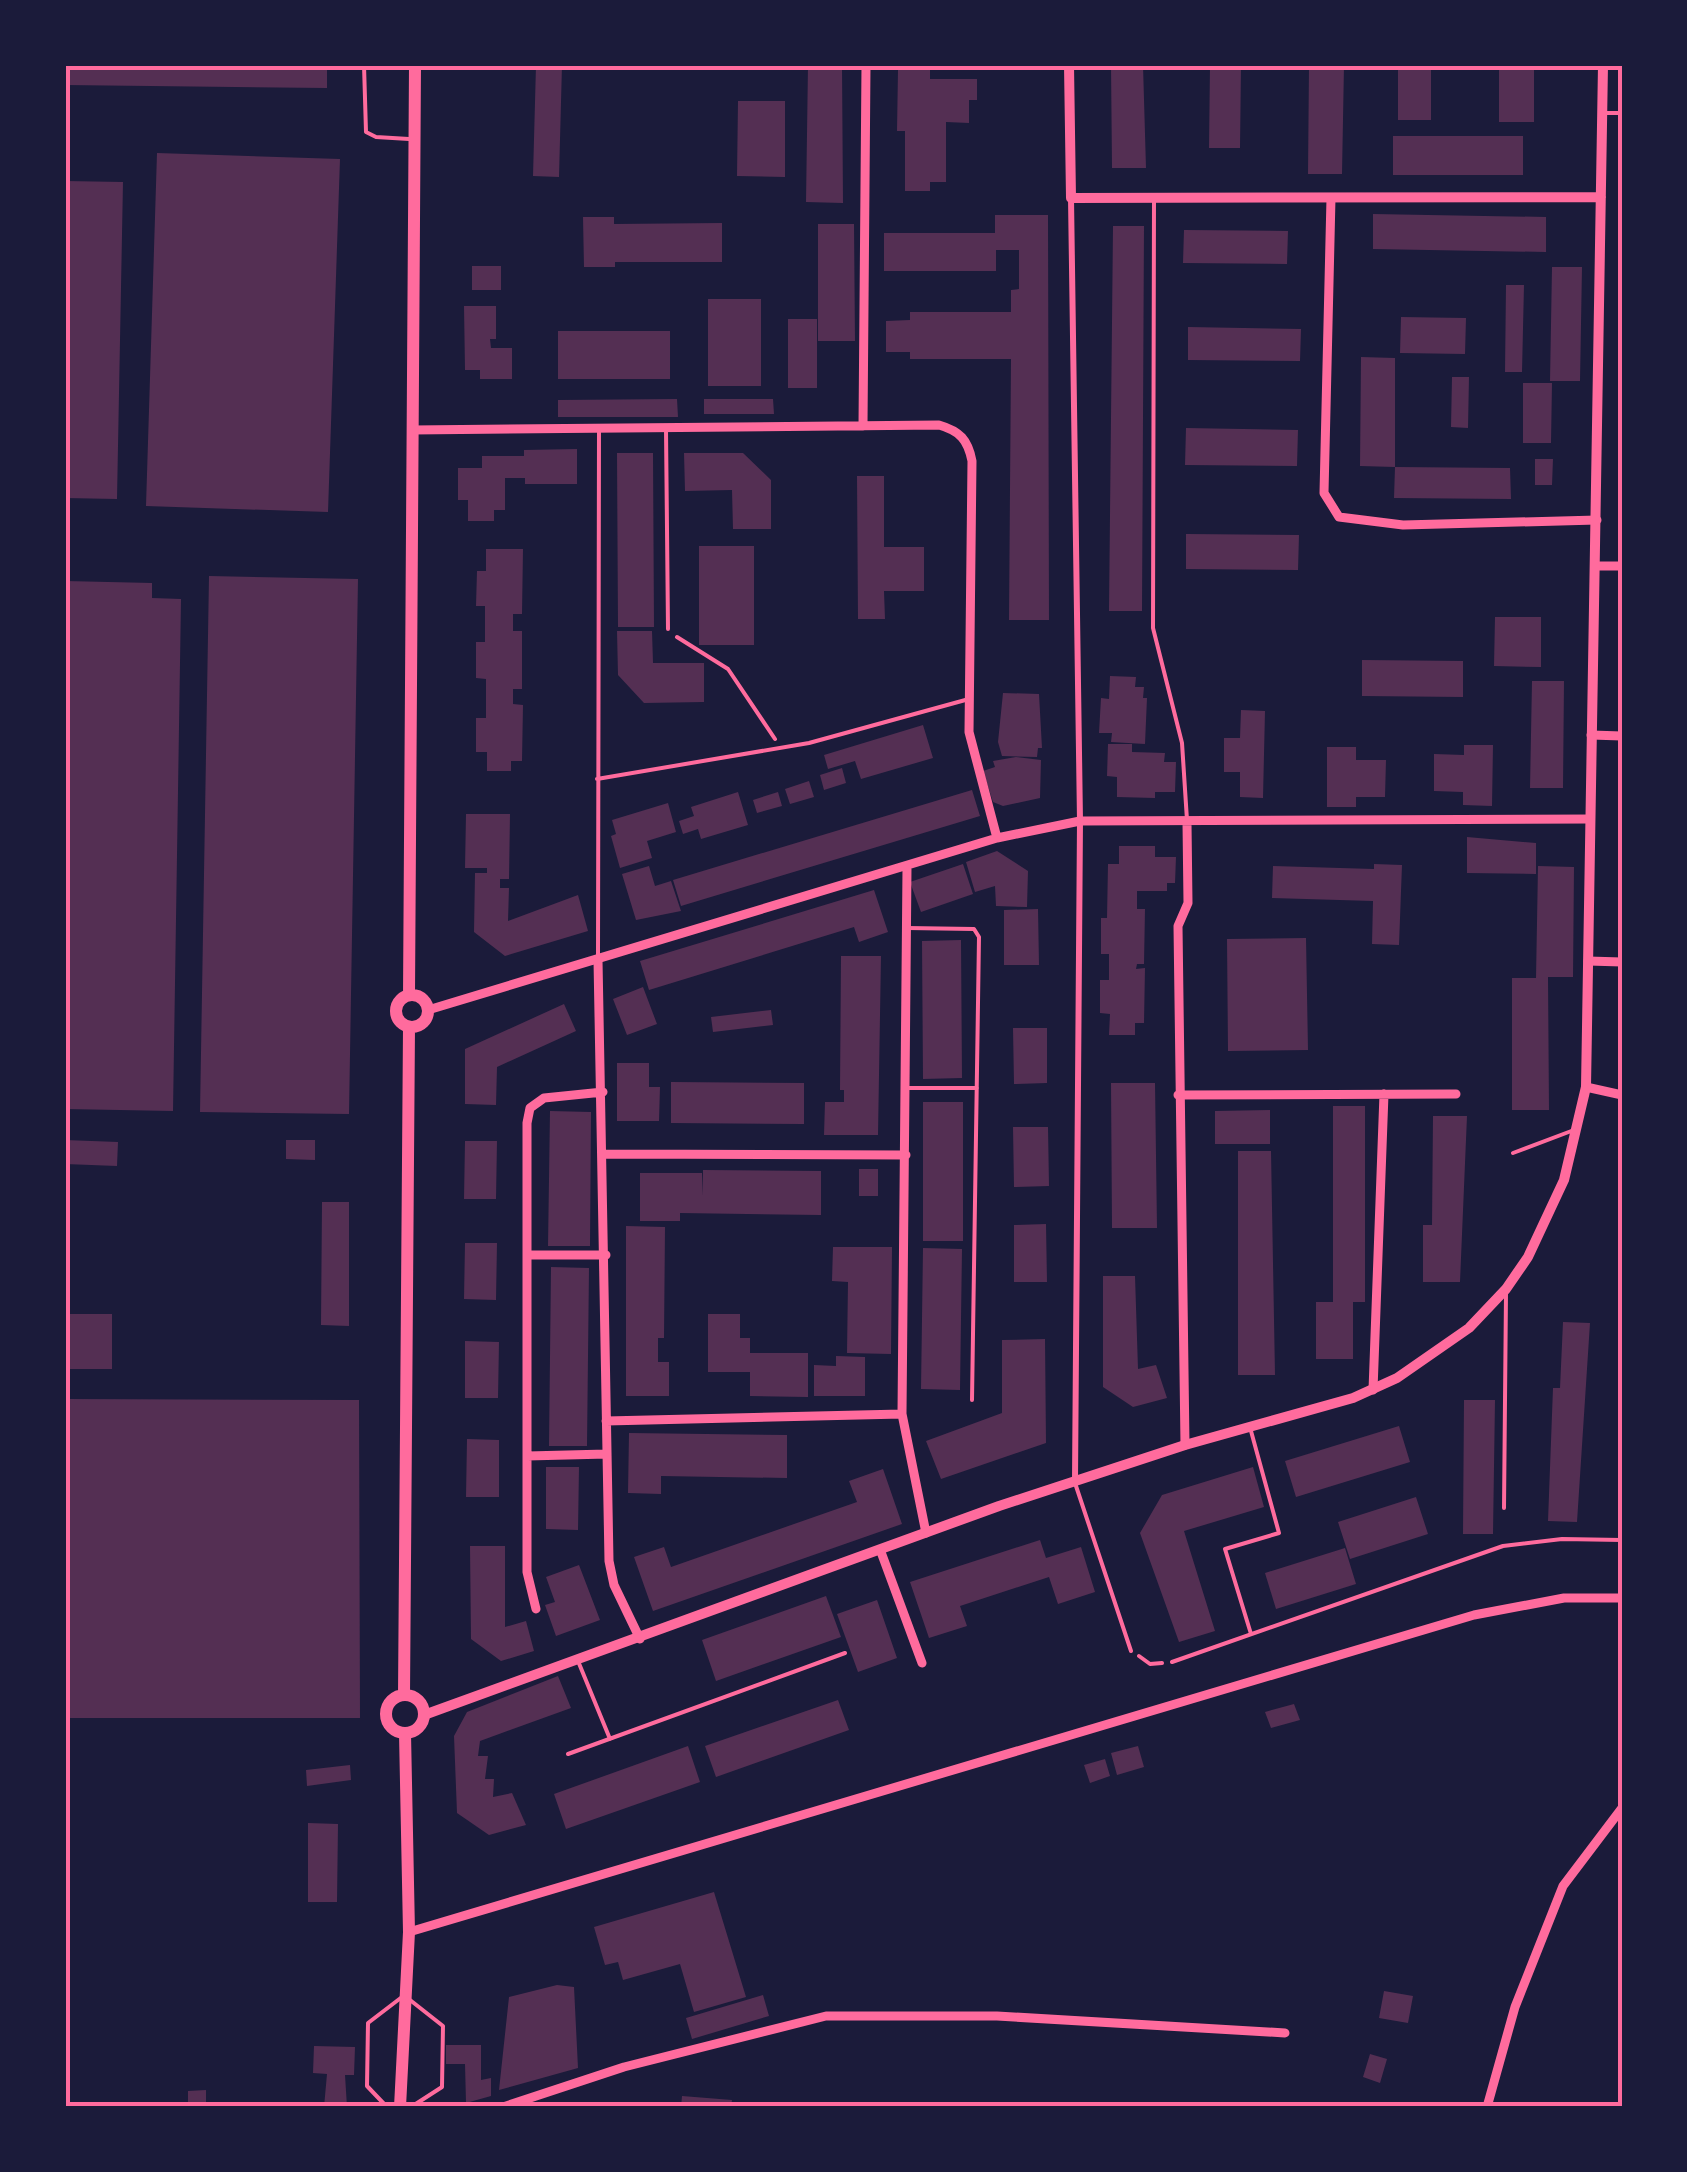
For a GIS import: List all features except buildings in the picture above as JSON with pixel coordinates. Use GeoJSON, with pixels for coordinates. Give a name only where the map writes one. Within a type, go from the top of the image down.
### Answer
{"type":"FeatureCollection","features":[{"type":"Feature","properties":{"kind":"main road"},"geometry":{"type":"LineString","coordinates":[[409,995],[414,65]]}},
{"type":"Feature","properties":{"kind":"main road"},"geometry":{"type":"LineString","coordinates":[[409,995],[420,997],[428,1010],[422,1023],[409,1027],[400,1021],[396,1011],[400,1001],[409,995]]}},
{"type":"Feature","properties":{"kind":"main road"},"geometry":{"type":"LineString","coordinates":[[404,1695],[409,1027]]}},
{"type":"Feature","properties":{"kind":"main road"},"geometry":{"type":"LineString","coordinates":[[404,1695],[421,1703],[424,1715],[416,1729],[405,1733],[390,1726],[386,1715],[389,1703],[404,1695]]}},
{"type":"Feature","properties":{"kind":"main road"},"geometry":{"type":"LineString","coordinates":[[400,2107],[408,1932],[405,1733]]}},
{"type":"Feature","properties":{"kind":"street"},"geometry":{"type":"LineString","coordinates":[[864,426],[866,65]]}},
{"type":"Feature","properties":{"kind":"street"},"geometry":{"type":"LineString","coordinates":[[1070,65],[1080,821],[1075,1481]]}},
{"type":"Feature","properties":{"kind":"street"},"geometry":{"type":"LineString","coordinates":[[424,1715],[1075,1481],[1373,1390],[1444,1350],[1506,1289],[1548,1219],[1578,1129],[1586,1087],[1603,65]]}},
{"type":"Feature","properties":{"kind":"street"},"geometry":{"type":"LineString","coordinates":[[1071,198],[1601,197]]}},
{"type":"Feature","properties":{"kind":"street"},"geometry":{"type":"LineString","coordinates":[[1331,198],[1324,493],[1339,517],[1404,524],[1597,520]]}},
{"type":"Feature","properties":{"kind":"street"},"geometry":{"type":"LineString","coordinates":[[412,430],[939,425],[956,430],[969,444],[972,461],[968,699],[973,761],[997,838]]}},
{"type":"Feature","properties":{"kind":"street"},"geometry":{"type":"LineString","coordinates":[[1596,566],[1622,566]]}},
{"type":"Feature","properties":{"kind":"street"},"geometry":{"type":"LineString","coordinates":[[1591,735],[1622,736]]}},
{"type":"Feature","properties":{"kind":"street"},"geometry":{"type":"LineString","coordinates":[[428,1010],[997,838],[1080,821],[1590,819]]}},
{"type":"Feature","properties":{"kind":"street"},"geometry":{"type":"LineString","coordinates":[[1185,1446],[1178,926],[1188,903],[1187,823]]}},
{"type":"Feature","properties":{"kind":"street"},"geometry":{"type":"LineString","coordinates":[[907,868],[902,1414],[926,1533]]}},
{"type":"Feature","properties":{"kind":"street"},"geometry":{"type":"LineString","coordinates":[[598,960],[605,1154],[609,1561],[614,1586],[640,1639]]}},
{"type":"Feature","properties":{"kind":"street"},"geometry":{"type":"LineString","coordinates":[[1588,961],[1622,962]]}},
{"type":"Feature","properties":{"kind":"street"},"geometry":{"type":"LineString","coordinates":[[1586,1087],[1622,1095]]}},
{"type":"Feature","properties":{"kind":"street"},"geometry":{"type":"LineString","coordinates":[[536,1609],[527,1572],[530,1108],[544,1098],[603,1092]]}},
{"type":"Feature","properties":{"kind":"street"},"geometry":{"type":"LineString","coordinates":[[1373,1390],[1384,1094]]}},
{"type":"Feature","properties":{"kind":"street"},"geometry":{"type":"LineString","coordinates":[[1178,1095],[1456,1094]]}},
{"type":"Feature","properties":{"kind":"street"},"geometry":{"type":"LineString","coordinates":[[605,1154],[906,1155]]}},
{"type":"Feature","properties":{"kind":"street"},"geometry":{"type":"LineString","coordinates":[[527,1256],[606,1254]]}},
{"type":"Feature","properties":{"kind":"street"},"geometry":{"type":"LineString","coordinates":[[606,1421],[902,1414]]}},
{"type":"Feature","properties":{"kind":"street"},"geometry":{"type":"LineString","coordinates":[[527,1456],[607,1454]]}},
{"type":"Feature","properties":{"kind":"street"},"geometry":{"type":"LineString","coordinates":[[882,1552],[922,1663]]}},
{"type":"Feature","properties":{"kind":"street"},"geometry":{"type":"LineString","coordinates":[[408,1932],[1474,1615],[1564,1598],[1622,1598]]}},
{"type":"Feature","properties":{"kind":"street"},"geometry":{"type":"LineString","coordinates":[[1487,2107],[1516,2007],[1563,1886],[1622,1808]]}},
{"type":"Feature","properties":{"kind":"street"},"geometry":{"type":"LineString","coordinates":[[503,2107],[624,2068],[826,2016],[997,2016],[1285,2033]]}},
{"type":"Feature","properties":{"kind":"lane"},"geometry":{"type":"LineString","coordinates":[[364,65],[366,132],[376,137],[414,140]]}},
{"type":"Feature","properties":{"kind":"lane"},"geometry":{"type":"LineString","coordinates":[[1602,113],[1622,113]]}},
{"type":"Feature","properties":{"kind":"lane"},"geometry":{"type":"LineString","coordinates":[[1154,199],[1153,628],[1182,743],[1187,823]]}},
{"type":"Feature","properties":{"kind":"lane"},"geometry":{"type":"LineString","coordinates":[[598,960],[595,779],[599,429]]}},
{"type":"Feature","properties":{"kind":"lane"},"geometry":{"type":"LineString","coordinates":[[666,430],[668,630]]}},
{"type":"Feature","properties":{"kind":"lane"},"geometry":{"type":"LineString","coordinates":[[595,779],[780,748],[968,699]]}},
{"type":"Feature","properties":{"kind":"lane"},"geometry":{"type":"LineString","coordinates":[[907,928],[962,927],[974,929],[979,937],[972,1400]]}},
{"type":"Feature","properties":{"kind":"lane"},"geometry":{"type":"LineString","coordinates":[[907,1088],[977,1088]]}},
{"type":"Feature","properties":{"kind":"lane"},"geometry":{"type":"LineString","coordinates":[[1513,1153],[1578,1129]]}},
{"type":"Feature","properties":{"kind":"lane"},"geometry":{"type":"LineString","coordinates":[[1504,1508],[1506,1289]]}},
{"type":"Feature","properties":{"kind":"lane"},"geometry":{"type":"LineString","coordinates":[[1249,1427],[1278,1533],[1225,1549],[1252,1634]]}},
{"type":"Feature","properties":{"kind":"lane"},"geometry":{"type":"LineString","coordinates":[[1075,1481],[1131,1650]]}},
{"type":"Feature","properties":{"kind":"lane"},"geometry":{"type":"LineString","coordinates":[[1172,1662],[1503,1546],[1562,1538],[1622,1540]]}},
{"type":"Feature","properties":{"kind":"lane"},"geometry":{"type":"LineString","coordinates":[[568,1754],[845,1653]]}},
{"type":"Feature","properties":{"kind":"lane"},"geometry":{"type":"LineString","coordinates":[[578,1661],[610,1739]]}},
{"type":"Feature","properties":{"kind":"lane"},"geometry":{"type":"LineString","coordinates":[[387,2107],[367,2086],[368,2023],[406,1996],[443,2026],[442,2087],[411,2107]]}},
{"type":"Feature","properties":{"kind":"path"},"geometry":{"type":"LineString","coordinates":[[668,630],[728,669],[780,748]]}},
{"type":"Feature","properties":{"kind":"path"},"geometry":{"type":"LineString","coordinates":[[1131,1650],[1150,1664],[1172,1662]]}}]}
